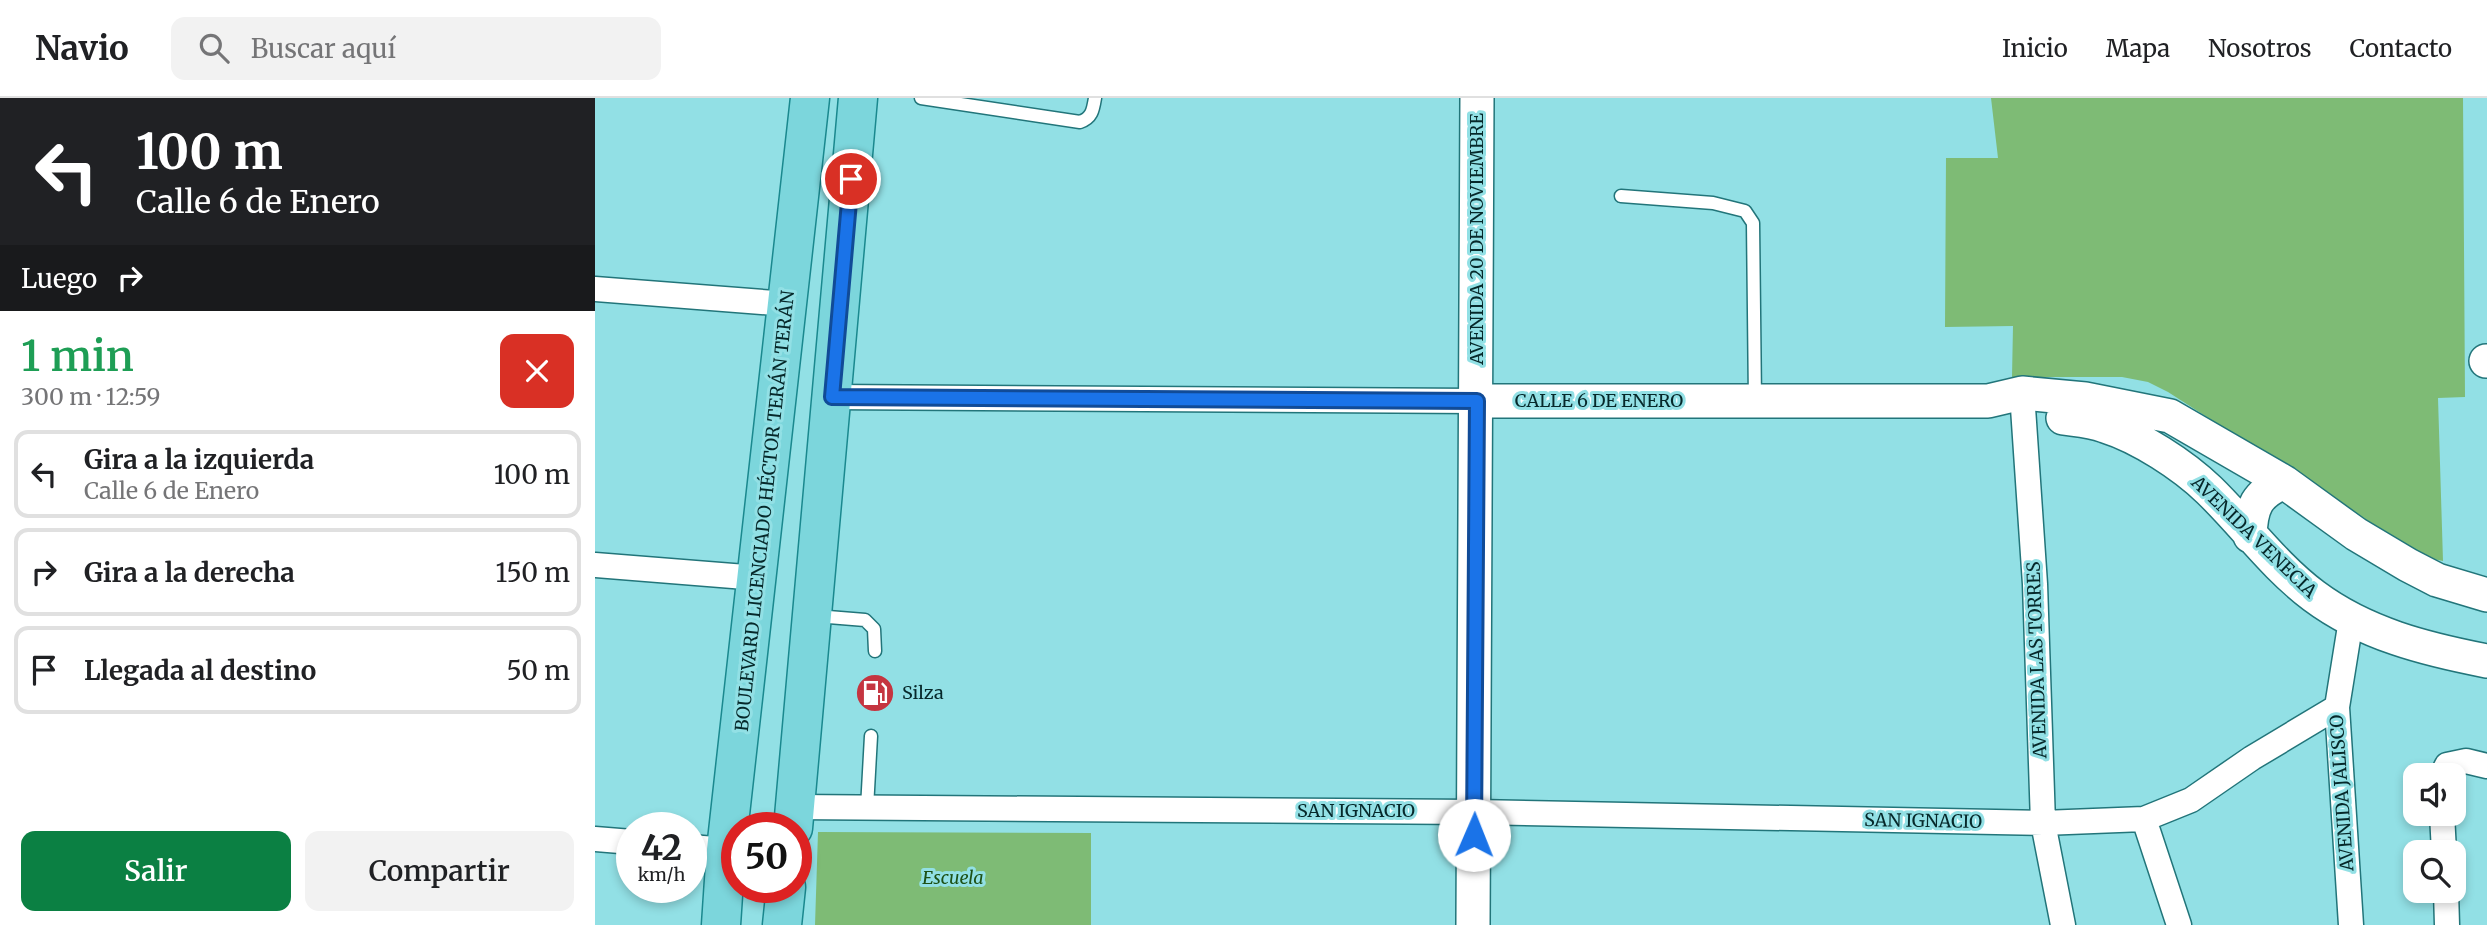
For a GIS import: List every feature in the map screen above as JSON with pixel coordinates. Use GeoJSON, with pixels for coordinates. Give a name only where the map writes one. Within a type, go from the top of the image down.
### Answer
{"type":"FeatureCollection","features":[{"type":"Feature","properties":{"kind":"main road","name":"BOULEVARD LICENCIADO HÉCTOR TERÁN TERÁN"},"geometry":{"type":"LineString","coordinates":[[721,925],[709,848],[758,578],[810,98]]}},
{"type":"Feature","properties":{"kind":"main road"},"geometry":{"type":"LineString","coordinates":[[794,812],[858,98]]}},
{"type":"Feature","properties":{"kind":"main road","name":"AVENIDA 20 DE NOVIEMBRE"},"geometry":{"type":"LineString","coordinates":[[1473,925],[1477,98]]}},
{"type":"Feature","properties":{"kind":"main road","name":"CALLE 6 DE ENERO"},"geometry":{"type":"LineString","coordinates":[[1477,401],[2022,402]]}},
{"type":"Feature","properties":{"kind":"main road"},"geometry":{"type":"LineString","coordinates":[[2022,402],[2104,402],[2170,416],[2284,482],[2356,534],[2408,565],[2437,580],[2487,595]]}},
{"type":"Feature","properties":{"kind":"main road","name":"AVENIDA VENECIA"},"geometry":{"type":"LineString","coordinates":[[2022,402],[2105,426],[2145,445],[2175,464],[2208,490],[2250,536],[2313,595],[2351,621],[2403,642],[2487,661]]}},
{"type":"Feature","properties":{"kind":"main road"},"geometry":{"type":"LineString","coordinates":[[2250,536],[2256,504],[2262,495],[2284,482]]}},
{"type":"Feature","properties":{"kind":"main road"},"geometry":{"type":"LineString","coordinates":[[782,925],[784,903]]}},
{"type":"Feature","properties":{"kind":"street"},"geometry":{"type":"LineString","coordinates":[[595,289],[788,304]]}},
{"type":"Feature","properties":{"kind":"street","name":"CALLE 6 DE ENERO"},"geometry":{"type":"LineString","coordinates":[[832,397],[1477,401]]}},
{"type":"Feature","properties":{"kind":"street","name":"AVENIDA LAS TORRES"},"geometry":{"type":"LineString","coordinates":[[2022,402],[2035,584],[2043,823],[2063,925]]}},
{"type":"Feature","properties":{"kind":"street"},"geometry":{"type":"LineString","coordinates":[[595,565],[758,578]]}},
{"type":"Feature","properties":{"kind":"street","name":"AVENIDA JALISCO"},"geometry":{"type":"LineString","coordinates":[[2351,621],[2337,707],[2351,925]]}},
{"type":"Feature","properties":{"kind":"street","name":"SAN IGNACIO"},"geometry":{"type":"LineString","coordinates":[[812,815],[867,808],[1475,812],[2043,823],[2144,819],[2191,800],[2252,758],[2337,707]]}},
{"type":"Feature","properties":{"kind":"street"},"geometry":{"type":"LineString","coordinates":[[2456,763],[2466,761],[2487,766]]}},
{"type":"Feature","properties":{"kind":"street"},"geometry":{"type":"LineString","coordinates":[[2144,819],[2179,925]]}},
{"type":"Feature","properties":{"kind":"street"},"geometry":{"type":"LineString","coordinates":[[595,839],[616,841]]}},
{"type":"Feature","properties":{"kind":"street"},"geometry":{"type":"LineString","coordinates":[[2446,903],[2447,925]]}},
{"type":"Feature","properties":{"kind":"lane"},"geometry":{"type":"LineString","coordinates":[[921,98],[1007,104],[1080,122],[1088,119],[1092,113],[1095,98]]}},
{"type":"Feature","properties":{"kind":"lane"},"geometry":{"type":"LineString","coordinates":[[1621,197],[1713,203],[1745,211],[1753,223],[1755,401]]}},
{"type":"Feature","properties":{"kind":"lane"},"geometry":{"type":"LineString","coordinates":[[813,615],[865,621],[874,629],[875,651]]}},
{"type":"Feature","properties":{"kind":"lane"},"geometry":{"type":"LineString","coordinates":[[867,808],[871,736]]}},
{"type":"Feature","properties":{"kind":"green space"},"geometry":{"type":"Polygon","coordinates":[[[1991,98],[2463,98],[2465,397],[2438,398],[2443,561],[2428,558],[2415,551],[2168,392],[2148,382],[2122,377],[2012,377],[2013,326],[1945,327],[1946,158],[1998,158],[1991,98]]]}},
{"type":"Feature","properties":{"kind":"green space","name":"Escuela"},"geometry":{"type":"Polygon","coordinates":[[[818,832],[1091,833],[1091,925],[815,925],[818,832]]]}},
{"type":"Feature","properties":{"kind":"place","name":"Silza"},"geometry":{"type":"Point","coordinates":[875,693]}},
{"type":"Feature","properties":{"kind":"route"},"geometry":{"type":"LineString","coordinates":[[851,179],[832,397],[1477,401],[1474,835]]}}]}
